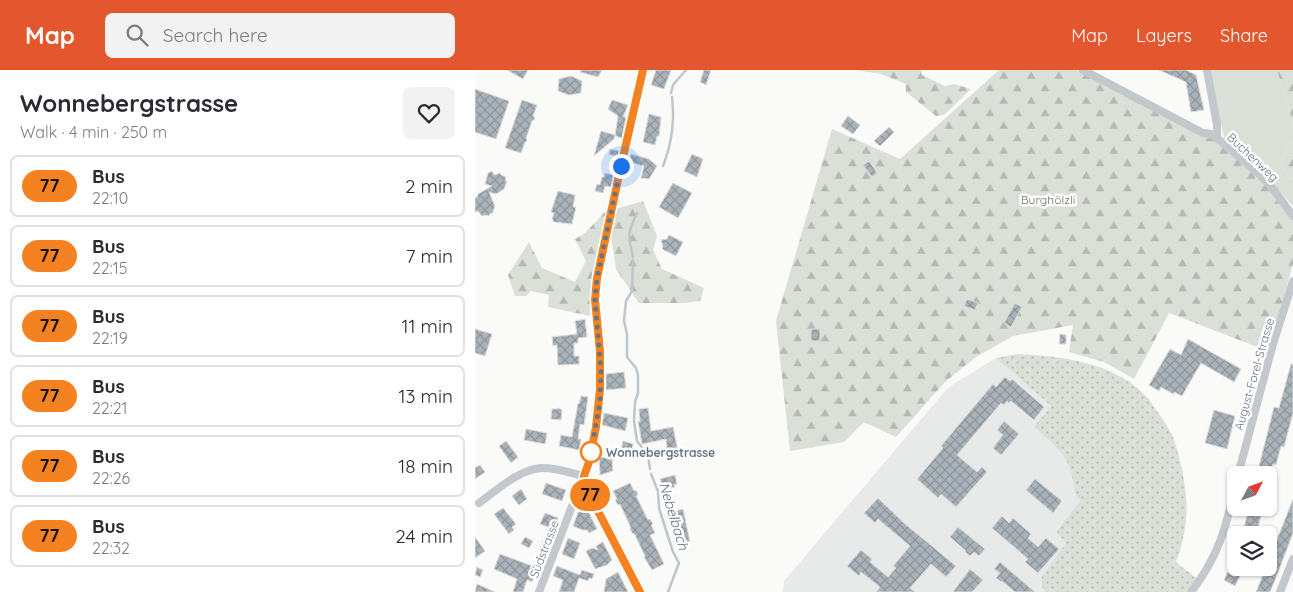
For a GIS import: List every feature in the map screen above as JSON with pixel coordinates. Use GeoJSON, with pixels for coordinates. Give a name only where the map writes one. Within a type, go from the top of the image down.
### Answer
{"type":"FeatureCollection","features":[{"type":"Feature","properties":{"kind":"street"},"geometry":{"type":"LineString","coordinates":[[639,592],[588,492],[584,479],[600,402],[601,358],[595,300],[597,278],[643,70]]}},
{"type":"Feature","properties":{"kind":"street","name":"Buchenweg"},"geometry":{"type":"LineString","coordinates":[[1083,70],[1195,129],[1217,138],[1271,186],[1293,216]]}},
{"type":"Feature","properties":{"kind":"street"},"geometry":{"type":"LineString","coordinates":[[1207,70],[1217,125],[1217,138]]}},
{"type":"Feature","properties":{"kind":"street","name":"August-Forel-Strasse"},"geometry":{"type":"LineString","coordinates":[[1240,466],[1273,344],[1293,280]]}},
{"type":"Feature","properties":{"kind":"street"},"geometry":{"type":"LineString","coordinates":[[479,503],[520,475],[534,469],[551,469],[584,479]]}},
{"type":"Feature","properties":{"kind":"street","name":"Südstrasse"},"geometry":{"type":"LineString","coordinates":[[539,592],[572,506],[588,492]]}},
{"type":"Feature","properties":{"kind":"street"},"geometry":{"type":"LineString","coordinates":[[1191,592],[1213,561],[1221,543],[1228,516]]}},
{"type":"Feature","properties":{"kind":"street"},"geometry":{"type":"LineString","coordinates":[[1280,592],[1293,560]]}},
{"type":"Feature","properties":{"kind":"shaded area"},"geometry":{"type":"Polygon","coordinates":[[[996,358],[1051,406],[1035,427],[1068,460],[1073,473],[1076,496],[1082,500],[1056,530],[1066,543],[1042,576],[1042,586],[1045,592],[783,592],[784,581],[946,390],[996,358]]]}},
{"type":"Feature","properties":{"kind":"green space"},"geometry":{"type":"Polygon","coordinates":[[[856,70],[921,70],[922,75],[945,86],[954,84],[971,89],[944,115],[936,116],[906,92],[906,84],[881,74],[856,70]]]}},
{"type":"Feature","properties":{"kind":"green space","name":"Burghölzli"},"geometry":{"type":"Polygon","coordinates":[[[999,70],[1077,70],[1211,138],[1254,174],[1272,192],[1293,219],[1293,264],[1268,351],[1169,313],[1134,379],[1104,362],[1069,352],[1073,325],[1013,336],[976,357],[945,382],[896,437],[864,422],[844,442],[790,451],[776,321],[832,129],[900,159],[999,70]]]}},
{"type":"Feature","properties":{"kind":"green space"},"geometry":{"type":"Polygon","coordinates":[[[1210,70],[1277,70],[1292,120],[1293,141],[1279,163],[1293,180],[1293,206],[1257,166],[1224,138],[1221,123],[1219,123],[1210,70]]]}},
{"type":"Feature","properties":{"kind":"green space"},"geometry":{"type":"Polygon","coordinates":[[[1277,70],[1293,70],[1293,129],[1292,120],[1277,70]]]}},
{"type":"Feature","properties":{"kind":"green space"},"geometry":{"type":"Polygon","coordinates":[[[1293,141],[1293,180],[1279,163],[1293,141]]]}},
{"type":"Feature","properties":{"kind":"green space"},"geometry":{"type":"Polygon","coordinates":[[[643,201],[657,236],[653,250],[662,269],[704,288],[700,301],[685,303],[639,303],[616,269],[608,214],[593,276],[590,316],[548,307],[549,295],[531,291],[526,296],[515,296],[508,275],[529,242],[542,268],[575,282],[586,261],[575,239],[585,233],[605,212],[643,201]]]}},
{"type":"Feature","properties":{"kind":"green space"},"geometry":{"type":"Polygon","coordinates":[[[1017,354],[1068,359],[1102,368],[1132,384],[1150,401],[1173,438],[1184,478],[1185,525],[1176,562],[1196,578],[1186,592],[1045,592],[1042,586],[1042,576],[1066,543],[1056,531],[1081,500],[1076,496],[1071,472],[1064,456],[1034,427],[1051,406],[996,358],[1017,354]]]}},
{"type":"Feature","properties":{"kind":"building"},"geometry":{"type":"Polygon","coordinates":[[[507,70],[528,70],[523,79],[507,70]]]}},
{"type":"Feature","properties":{"kind":"building"},"geometry":{"type":"Polygon","coordinates":[[[581,70],[602,70],[598,77],[580,72],[581,70]]]}},
{"type":"Feature","properties":{"kind":"building"},"geometry":{"type":"Polygon","coordinates":[[[656,70],[671,70],[664,89],[651,85],[656,70]]]}},
{"type":"Feature","properties":{"kind":"building"},"geometry":{"type":"Polygon","coordinates":[[[704,70],[711,70],[706,85],[700,82],[704,70]]]}},
{"type":"Feature","properties":{"kind":"building"},"geometry":{"type":"Polygon","coordinates":[[[1159,70],[1186,70],[1196,75],[1204,110],[1191,112],[1186,82],[1159,70]]]}},
{"type":"Feature","properties":{"kind":"building"},"geometry":{"type":"Polygon","coordinates":[[[571,76],[582,81],[581,93],[569,95],[558,91],[559,79],[571,76]]]}},
{"type":"Feature","properties":{"kind":"building"},"geometry":{"type":"Polygon","coordinates":[[[475,89],[509,101],[496,139],[475,132],[475,89]]]}},
{"type":"Feature","properties":{"kind":"building"},"geometry":{"type":"Polygon","coordinates":[[[522,100],[537,105],[533,116],[535,119],[532,121],[526,138],[527,141],[521,153],[505,148],[522,100]]]}},
{"type":"Feature","properties":{"kind":"building"},"geometry":{"type":"Polygon","coordinates":[[[612,100],[628,105],[623,117],[626,117],[622,138],[615,136],[618,116],[608,109],[612,100]]]}},
{"type":"Feature","properties":{"kind":"building"},"geometry":{"type":"Polygon","coordinates":[[[649,114],[661,117],[659,136],[657,136],[655,145],[643,142],[649,114]]]}},
{"type":"Feature","properties":{"kind":"building"},"geometry":{"type":"Polygon","coordinates":[[[848,116],[860,125],[853,134],[841,126],[848,116]]]}},
{"type":"Feature","properties":{"kind":"building"},"geometry":{"type":"Polygon","coordinates":[[[889,127],[894,132],[880,146],[874,141],[889,127]]]}},
{"type":"Feature","properties":{"kind":"building"},"geometry":{"type":"Polygon","coordinates":[[[601,131],[615,135],[614,139],[594,156],[601,131]]]}},
{"type":"Feature","properties":{"kind":"building"},"geometry":{"type":"Polygon","coordinates":[[[610,149],[619,151],[617,157],[609,154],[610,149]]]}},
{"type":"Feature","properties":{"kind":"building"},"geometry":{"type":"Polygon","coordinates":[[[631,154],[649,159],[657,166],[649,179],[641,178],[644,166],[629,162],[631,154]]]}},
{"type":"Feature","properties":{"kind":"building"},"geometry":{"type":"Polygon","coordinates":[[[692,154],[703,159],[697,177],[684,171],[692,154]]]}},
{"type":"Feature","properties":{"kind":"building"},"geometry":{"type":"Polygon","coordinates":[[[869,161],[877,173],[872,177],[863,165],[869,161]]]}},
{"type":"Feature","properties":{"kind":"building"},"geometry":{"type":"Polygon","coordinates":[[[492,171],[494,175],[500,173],[506,177],[505,181],[507,181],[504,189],[496,194],[489,192],[495,206],[492,214],[482,216],[478,211],[475,212],[475,197],[477,198],[478,194],[492,186],[485,184],[488,173],[492,171]]]}},
{"type":"Feature","properties":{"kind":"building"},"geometry":{"type":"Polygon","coordinates":[[[605,173],[613,175],[611,187],[605,186],[603,193],[595,191],[597,184],[600,185],[605,173]]]}},
{"type":"Feature","properties":{"kind":"building"},"geometry":{"type":"Polygon","coordinates":[[[673,183],[692,193],[678,218],[659,207],[673,183]]]}},
{"type":"Feature","properties":{"kind":"building"},"geometry":{"type":"Polygon","coordinates":[[[558,191],[575,195],[573,207],[576,207],[572,224],[554,222],[552,219],[554,213],[551,212],[558,191]]]}},
{"type":"Feature","properties":{"kind":"building"},"geometry":{"type":"Polygon","coordinates":[[[669,235],[683,242],[676,256],[662,249],[661,240],[667,239],[669,235]]]}},
{"type":"Feature","properties":{"kind":"building"},"geometry":{"type":"Polygon","coordinates":[[[967,299],[978,303],[975,310],[964,306],[967,299]]]}},
{"type":"Feature","properties":{"kind":"building"},"geometry":{"type":"Polygon","coordinates":[[[1015,303],[1022,307],[1011,327],[1004,323],[1015,303]]]}},
{"type":"Feature","properties":{"kind":"building"},"geometry":{"type":"Polygon","coordinates":[[[585,319],[587,337],[578,338],[578,343],[574,343],[574,356],[579,356],[579,364],[558,365],[557,345],[553,346],[552,337],[577,334],[575,321],[585,319]]]}},
{"type":"Feature","properties":{"kind":"building"},"geometry":{"type":"Polygon","coordinates":[[[475,329],[492,334],[485,356],[475,353],[475,329]]]}},
{"type":"Feature","properties":{"kind":"building"},"geometry":{"type":"Polygon","coordinates":[[[811,329],[820,329],[820,341],[811,341],[811,329]]]}},
{"type":"Feature","properties":{"kind":"building"},"geometry":{"type":"Polygon","coordinates":[[[1060,334],[1066,335],[1066,344],[1059,344],[1060,334]]]}},
{"type":"Feature","properties":{"kind":"building"},"geometry":{"type":"Polygon","coordinates":[[[1188,339],[1241,369],[1234,382],[1201,363],[1182,396],[1174,392],[1173,394],[1161,387],[1159,391],[1149,385],[1170,349],[1181,355],[1188,339]]]}},
{"type":"Feature","properties":{"kind":"building"},"geometry":{"type":"Polygon","coordinates":[[[1291,364],[1293,364],[1293,413],[1284,447],[1281,446],[1276,465],[1259,466],[1274,407],[1279,408],[1291,364]]]}},
{"type":"Feature","properties":{"kind":"building"},"geometry":{"type":"Polygon","coordinates":[[[624,372],[626,388],[606,390],[606,374],[624,372]]]}},
{"type":"Feature","properties":{"kind":"building"},"geometry":{"type":"Polygon","coordinates":[[[1005,377],[1010,381],[1012,379],[1044,407],[1034,420],[1011,401],[1009,403],[1007,401],[1004,405],[1001,403],[957,455],[977,472],[982,467],[987,472],[956,507],[941,494],[938,498],[917,479],[943,448],[941,446],[993,384],[996,387],[1005,377]]]}},
{"type":"Feature","properties":{"kind":"building"},"geometry":{"type":"Polygon","coordinates":[[[581,396],[588,397],[584,425],[580,424],[578,439],[581,439],[579,450],[559,446],[561,435],[572,437],[581,396]]]}},
{"type":"Feature","properties":{"kind":"building"},"geometry":{"type":"Polygon","coordinates":[[[559,408],[562,410],[561,420],[551,419],[552,409],[559,408]]]}},
{"type":"Feature","properties":{"kind":"building"},"geometry":{"type":"Polygon","coordinates":[[[648,408],[651,431],[673,427],[678,451],[676,451],[676,455],[668,457],[666,439],[642,444],[638,421],[640,422],[639,409],[648,408]]]}},
{"type":"Feature","properties":{"kind":"building"},"geometry":{"type":"Polygon","coordinates":[[[1214,410],[1235,416],[1227,449],[1205,443],[1214,410]]]}},
{"type":"Feature","properties":{"kind":"building"},"geometry":{"type":"Polygon","coordinates":[[[604,413],[628,418],[625,431],[602,425],[604,413]]]}},
{"type":"Feature","properties":{"kind":"building"},"geometry":{"type":"Polygon","coordinates":[[[1004,421],[1019,434],[1001,455],[993,448],[1003,435],[997,430],[1004,421]]]}},
{"type":"Feature","properties":{"kind":"building"},"geometry":{"type":"Polygon","coordinates":[[[526,429],[547,433],[545,444],[524,440],[526,429]]]}},
{"type":"Feature","properties":{"kind":"building"},"geometry":{"type":"Polygon","coordinates":[[[506,441],[518,457],[511,463],[499,446],[506,441]]]}},
{"type":"Feature","properties":{"kind":"building"},"geometry":{"type":"Polygon","coordinates":[[[623,441],[633,444],[632,452],[621,451],[623,441]]]}},
{"type":"Feature","properties":{"kind":"building"},"geometry":{"type":"Polygon","coordinates":[[[599,457],[612,459],[613,471],[600,475],[599,457]]]}},
{"type":"Feature","properties":{"kind":"building"},"geometry":{"type":"Polygon","coordinates":[[[480,465],[485,472],[475,479],[475,468],[480,465]]]}},
{"type":"Feature","properties":{"kind":"building"},"geometry":{"type":"Polygon","coordinates":[[[675,475],[677,484],[674,485],[675,487],[663,488],[660,479],[675,475]]]}},
{"type":"Feature","properties":{"kind":"building"},"geometry":{"type":"Polygon","coordinates":[[[1035,479],[1062,501],[1053,513],[1026,490],[1035,479]]]}},
{"type":"Feature","properties":{"kind":"building"},"geometry":{"type":"Polygon","coordinates":[[[546,483],[566,490],[562,501],[542,494],[546,483]]]}},
{"type":"Feature","properties":{"kind":"building"},"geometry":{"type":"Polygon","coordinates":[[[630,483],[634,491],[636,490],[638,495],[636,496],[648,520],[650,519],[653,524],[651,525],[655,533],[650,535],[664,564],[652,570],[644,557],[634,533],[630,529],[620,504],[618,505],[615,500],[617,499],[613,491],[630,483]]]}},
{"type":"Feature","properties":{"kind":"building"},"geometry":{"type":"Polygon","coordinates":[[[521,489],[527,499],[519,505],[512,496],[521,489]]]}},
{"type":"Feature","properties":{"kind":"building"},"geometry":{"type":"Polygon","coordinates":[[[878,498],[904,523],[956,566],[946,577],[931,564],[910,588],[915,592],[876,592],[880,587],[861,572],[859,576],[847,566],[861,550],[872,559],[870,562],[888,577],[896,568],[893,566],[910,546],[878,519],[875,523],[864,513],[878,498]]]}},
{"type":"Feature","properties":{"kind":"building"},"geometry":{"type":"Polygon","coordinates":[[[1293,499],[1293,533],[1277,575],[1277,540],[1293,499]]]}},
{"type":"Feature","properties":{"kind":"building"},"geometry":{"type":"Polygon","coordinates":[[[503,508],[516,524],[512,527],[514,530],[509,534],[494,514],[503,508]]]}},
{"type":"Feature","properties":{"kind":"building"},"geometry":{"type":"Polygon","coordinates":[[[587,509],[597,529],[589,533],[587,530],[573,526],[579,510],[587,509]]]}},
{"type":"Feature","properties":{"kind":"building"},"geometry":{"type":"Polygon","coordinates":[[[683,509],[690,542],[683,543],[675,511],[683,509]]]}},
{"type":"Feature","properties":{"kind":"building"},"geometry":{"type":"Polygon","coordinates":[[[545,513],[558,518],[553,529],[540,524],[545,513]]]}},
{"type":"Feature","properties":{"kind":"building"},"geometry":{"type":"Polygon","coordinates":[[[1002,516],[1009,523],[1013,518],[1031,534],[1028,538],[1038,547],[1046,538],[1059,549],[1038,573],[1025,562],[1028,559],[992,528],[1002,516]]]}},
{"type":"Feature","properties":{"kind":"building"},"geometry":{"type":"Polygon","coordinates":[[[1247,516],[1261,516],[1258,526],[1244,526],[1247,516]]]}},
{"type":"Feature","properties":{"kind":"building"},"geometry":{"type":"Polygon","coordinates":[[[958,527],[985,549],[979,556],[974,552],[970,556],[950,537],[958,527]]]}},
{"type":"Feature","properties":{"kind":"building"},"geometry":{"type":"Polygon","coordinates":[[[475,537],[485,551],[475,558],[475,537]]]}},
{"type":"Feature","properties":{"kind":"building"},"geometry":{"type":"Polygon","coordinates":[[[525,537],[533,541],[529,548],[521,544],[525,537]]]}},
{"type":"Feature","properties":{"kind":"building"},"geometry":{"type":"Polygon","coordinates":[[[568,538],[580,543],[574,559],[562,554],[568,538]]]}},
{"type":"Feature","properties":{"kind":"building"},"geometry":{"type":"Polygon","coordinates":[[[543,540],[551,544],[547,553],[539,550],[543,540]]]}},
{"type":"Feature","properties":{"kind":"building"},"geometry":{"type":"Polygon","coordinates":[[[603,542],[612,560],[607,565],[595,569],[586,551],[592,548],[598,550],[596,546],[603,542]]]}},
{"type":"Feature","properties":{"kind":"building"},"geometry":{"type":"Polygon","coordinates":[[[500,554],[538,568],[532,582],[527,580],[523,592],[513,592],[517,579],[494,569],[500,554]]]}},
{"type":"Feature","properties":{"kind":"building"},"geometry":{"type":"Polygon","coordinates":[[[1000,562],[1035,592],[1015,592],[996,578],[1000,573],[994,569],[1000,562]]]}},
{"type":"Feature","properties":{"kind":"building"},"geometry":{"type":"Polygon","coordinates":[[[557,566],[580,575],[582,570],[594,574],[592,579],[589,578],[588,581],[579,578],[574,592],[559,592],[563,580],[553,576],[557,566]]]}},
{"type":"Feature","properties":{"kind":"building"},"geometry":{"type":"Polygon","coordinates":[[[477,567],[483,570],[480,577],[475,575],[477,567]]]}},
{"type":"Feature","properties":{"kind":"building"},"geometry":{"type":"Polygon","coordinates":[[[970,569],[983,580],[972,592],[953,592],[970,569]]]}},
{"type":"Feature","properties":{"kind":"building"},"geometry":{"type":"Polygon","coordinates":[[[618,572],[628,592],[604,592],[606,579],[618,572]]]}},
{"type":"Feature","properties":{"kind":"building"},"geometry":{"type":"Polygon","coordinates":[[[1227,574],[1227,576],[1240,576],[1235,586],[1224,580],[1227,574]]]}},
{"type":"Feature","properties":{"kind":"building"},"geometry":{"type":"Polygon","coordinates":[[[1263,576],[1277,576],[1270,592],[1256,592],[1263,576]]]}},
{"type":"Feature","properties":{"kind":"building"},"geometry":{"type":"Polygon","coordinates":[[[477,584],[495,592],[475,592],[477,584]]]}},
{"type":"Feature","properties":{"kind":"waterway","name":"Nebelbach"},"geometry":{"type":"LineString","coordinates":[[671,93],[673,85],[686,70]]}},
{"type":"Feature","properties":{"kind":"waterway","name":"Nebelbach"},"geometry":{"type":"LineString","coordinates":[[663,166],[672,132],[672,97]]}},
{"type":"Feature","properties":{"kind":"waterway","name":"Nebelbach"},"geometry":{"type":"LineString","coordinates":[[633,257],[629,235],[637,213]]}},
{"type":"Feature","properties":{"kind":"waterway","name":"Nebelbach"},"geometry":{"type":"LineString","coordinates":[[633,261],[632,291],[626,301],[624,321],[627,334],[627,357],[636,368],[638,375],[638,393],[635,402],[634,421],[637,441],[648,455],[650,469]]}},
{"type":"Feature","properties":{"kind":"waterway","name":"Nebelbach"},"geometry":{"type":"LineString","coordinates":[[651,474],[658,491],[659,508],[673,552],[679,563],[668,592]]}},
{"type":"Feature","properties":{"kind":"bus line","name":"77"},"geometry":{"type":"LineString","coordinates":[[640,592],[586,488],[584,476],[589,462],[600,402],[600,351],[595,300],[597,278],[643,70]]}},
{"type":"Feature","properties":{"kind":"place","name":"Wonnebergstrasse"},"geometry":{"type":"Point","coordinates":[591,452]}},
{"type":"Feature","properties":{"kind":"route"},"geometry":{"type":"LineString","coordinates":[[591,452],[600,402],[600,351],[595,300],[597,278],[621,166]]}}]}
